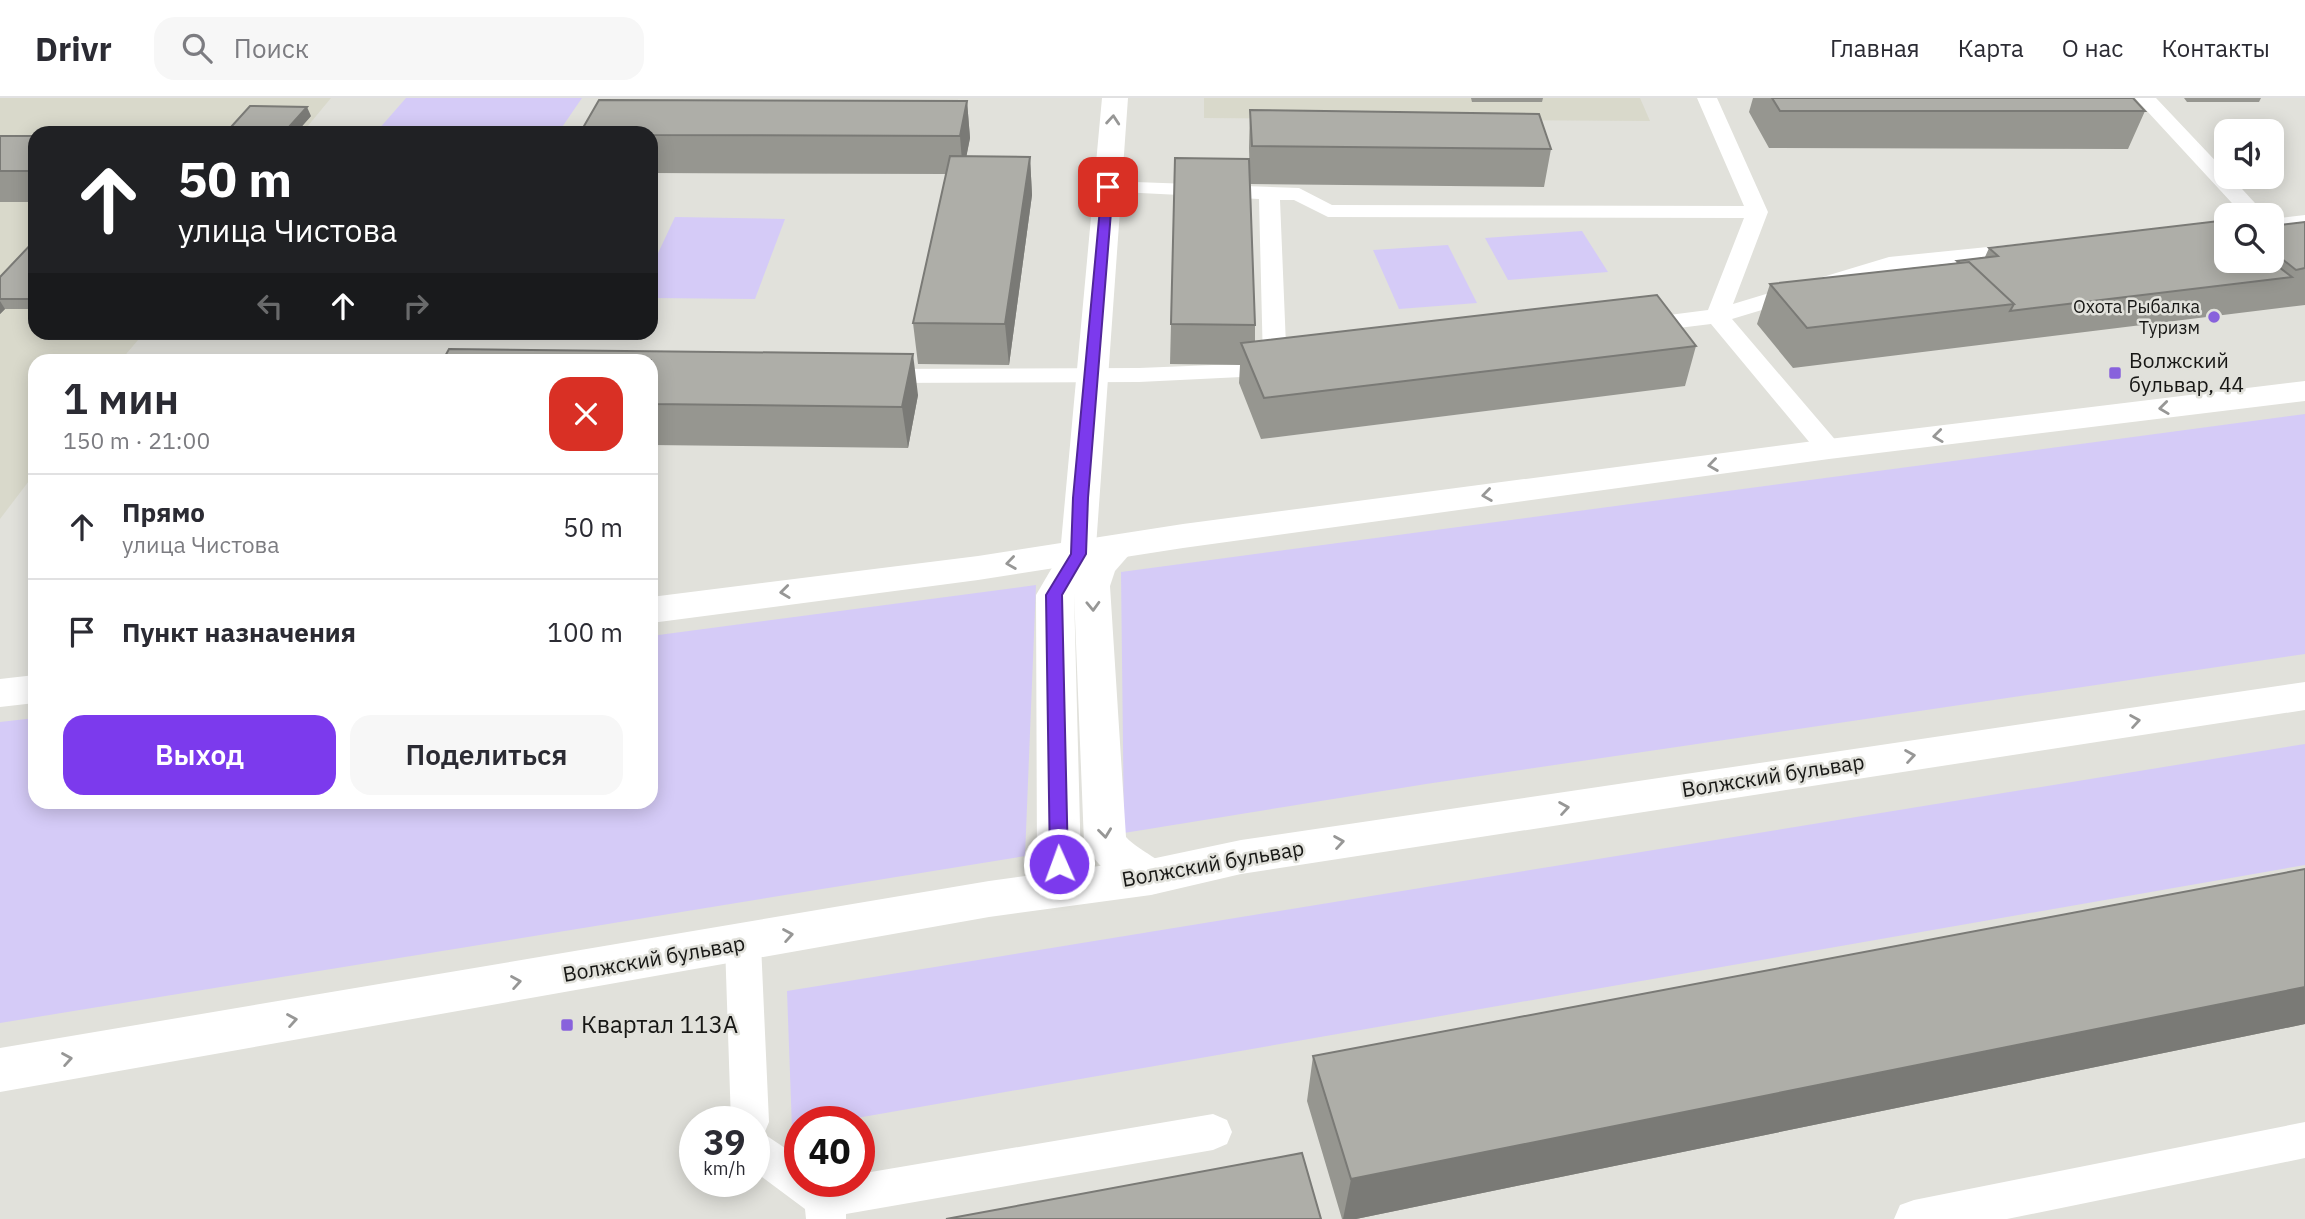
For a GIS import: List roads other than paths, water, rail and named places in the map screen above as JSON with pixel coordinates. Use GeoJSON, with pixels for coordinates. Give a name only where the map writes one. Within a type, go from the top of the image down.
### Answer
{"type":"FeatureCollection","features":[{"type":"Feature","properties":{"kind":"main road"},"geometry":{"type":"LineString","coordinates":[[1046,890],[1059,864],[1054,595],[1078,554],[1115,98]]}},
{"type":"Feature","properties":{"kind":"main road"},"geometry":{"type":"LineString","coordinates":[[658,609],[1078,554],[1829,449],[2305,391]]}},
{"type":"Feature","properties":{"kind":"main road"},"geometry":{"type":"LineString","coordinates":[[1118,547],[1098,566],[1092,586],[1105,843],[1124,863],[1152,877]]}},
{"type":"Feature","properties":{"kind":"main road"},"geometry":{"type":"LineString","coordinates":[[0,693],[28,690]]}},
{"type":"Feature","properties":{"kind":"main road","name":"Волжский бульвар"},"geometry":{"type":"LineString","coordinates":[[0,1070],[1046,890],[1152,877],[1241,857],[2305,696]]}},
{"type":"Feature","properties":{"kind":"lane"},"geometry":{"type":"LineString","coordinates":[[1707,98],[1757,212],[1717,316]]}},
{"type":"Feature","properties":{"kind":"lane"},"geometry":{"type":"LineString","coordinates":[[2145,98],[2244,203]]}},
{"type":"Feature","properties":{"kind":"lane"},"geometry":{"type":"LineString","coordinates":[[1108,187],[1299,194],[1328,211],[1757,212]]}},
{"type":"Feature","properties":{"kind":"lane"},"geometry":{"type":"LineString","coordinates":[[1269,192],[1275,370]]}},
{"type":"Feature","properties":{"kind":"lane"},"geometry":{"type":"LineString","coordinates":[[2284,224],[2305,221]]}},
{"type":"Feature","properties":{"kind":"lane"},"geometry":{"type":"LineString","coordinates":[[1620,328],[1717,316],[1889,264],[2051,247]]}},
{"type":"Feature","properties":{"kind":"lane"},"geometry":{"type":"LineString","coordinates":[[1717,316],[1829,449]]}},
{"type":"Feature","properties":{"kind":"lane"},"geometry":{"type":"LineString","coordinates":[[858,376],[1093,376],[1302,367]]}},
{"type":"Feature","properties":{"kind":"lane"},"geometry":{"type":"LineString","coordinates":[[743,943],[749,1106]]}},
{"type":"Feature","properties":{"kind":"lane"},"geometry":{"type":"LineString","coordinates":[[770,1162],[825,1209],[1213,1132]]}},
{"type":"Feature","properties":{"kind":"lane"},"geometry":{"type":"LineString","coordinates":[[1914,1219],[2305,1140]]}},
{"type":"Feature","properties":{"kind":"place","name":"Охота Рыбалка Туризм"},"geometry":{"type":"Point","coordinates":[2214,317]}},
{"type":"Feature","properties":{"kind":"place","name":"Волжский бульвар, 44"},"geometry":{"type":"Point","coordinates":[2115,373]}},
{"type":"Feature","properties":{"kind":"place","name":"Квартал 113А"},"geometry":{"type":"Point","coordinates":[567,1025]}}]}
